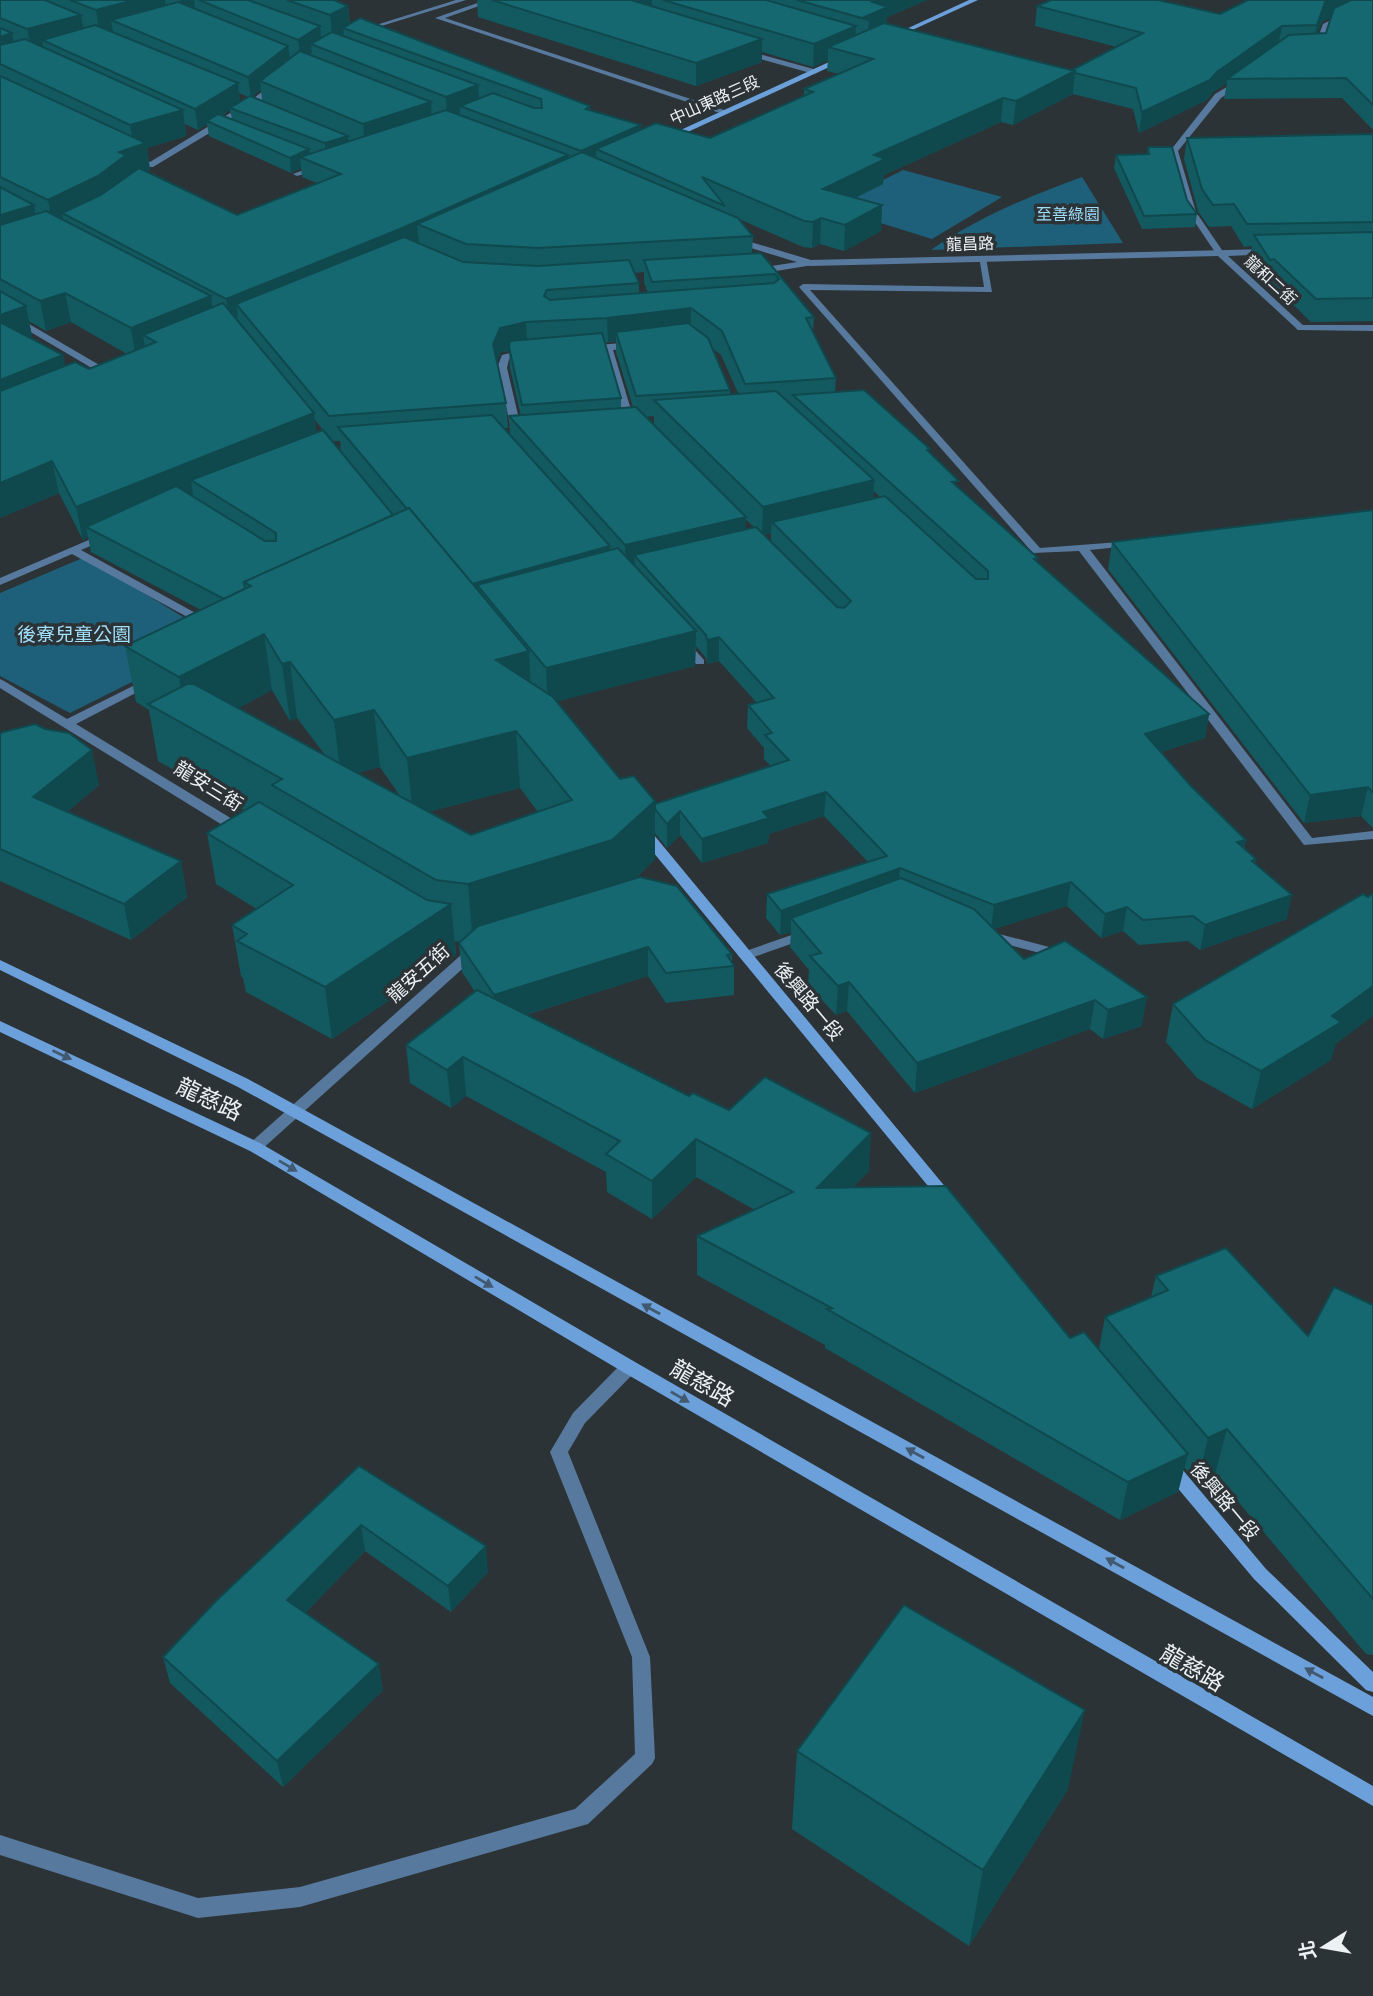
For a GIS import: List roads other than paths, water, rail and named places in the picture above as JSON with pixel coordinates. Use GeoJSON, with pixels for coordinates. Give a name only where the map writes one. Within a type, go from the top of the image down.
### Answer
{"type":"FeatureCollection","features":[{"type":"Feature","properties":{"kind":"street"},"geometry":{"type":"LineString","coordinates":[[355,33],[463,0]]}},
{"type":"Feature","properties":{"kind":"street"},"geometry":{"type":"LineString","coordinates":[[493,0],[438,18],[723,111]]}},
{"type":"Feature","properties":{"kind":"street"},"geometry":{"type":"LineString","coordinates":[[887,40],[975,0]]}},
{"type":"Feature","properties":{"kind":"street"},"geometry":{"type":"LineString","coordinates":[[1306,49],[1318,49],[1325,25],[1373,1]]}},
{"type":"Feature","properties":{"kind":"street"},"geometry":{"type":"LineString","coordinates":[[738,50],[814,72]]}},
{"type":"Feature","properties":{"kind":"street","name":"中山東路三段"},"geometry":{"type":"LineString","coordinates":[[653,144],[859,52]]}},
{"type":"Feature","properties":{"kind":"street"},"geometry":{"type":"LineString","coordinates":[[1174,151],[1219,96],[1251,73]]}},
{"type":"Feature","properties":{"kind":"street"},"geometry":{"type":"LineString","coordinates":[[125,153],[150,165],[253,103],[283,80]]}},
{"type":"Feature","properties":{"kind":"street"},"geometry":{"type":"LineString","coordinates":[[241,98],[265,108]]}},
{"type":"Feature","properties":{"kind":"street"},"geometry":{"type":"LineString","coordinates":[[220,123],[232,127]]}},
{"type":"Feature","properties":{"kind":"street"},"geometry":{"type":"LineString","coordinates":[[183,129],[196,135]]}},
{"type":"Feature","properties":{"kind":"street"},"geometry":{"type":"LineString","coordinates":[[1174,151],[1187,151]]}},
{"type":"Feature","properties":{"kind":"street","name":"龍和二街"},"geometry":{"type":"LineString","coordinates":[[1174,151],[1192,212],[1220,253],[1301,328],[1373,327]]}},
{"type":"Feature","properties":{"kind":"street"},"geometry":{"type":"LineString","coordinates":[[298,174],[326,164],[314,159]]}},
{"type":"Feature","properties":{"kind":"street","name":"龍昌路"},"geometry":{"type":"LineString","coordinates":[[725,238],[810,263],[1276,252]]}},
{"type":"Feature","properties":{"kind":"street"},"geometry":{"type":"LineString","coordinates":[[982,258],[989,289],[803,287],[1037,551],[1137,542]]}},
{"type":"Feature","properties":{"kind":"street"},"geometry":{"type":"LineString","coordinates":[[745,272],[810,263]]}},
{"type":"Feature","properties":{"kind":"street"},"geometry":{"type":"LineString","coordinates":[[0,310],[111,376]]}},
{"type":"Feature","properties":{"kind":"street"},"geometry":{"type":"LineString","coordinates":[[571,349],[650,343]]}},
{"type":"Feature","properties":{"kind":"street"},"geometry":{"type":"LineString","coordinates":[[608,348],[634,423],[617,424]]}},
{"type":"Feature","properties":{"kind":"street"},"geometry":{"type":"LineString","coordinates":[[530,432],[512,434],[502,368],[508,355],[538,351]]}},
{"type":"Feature","properties":{"kind":"street"},"geometry":{"type":"LineString","coordinates":[[99,381],[123,371]]}},
{"type":"Feature","properties":{"kind":"street"},"geometry":{"type":"LineString","coordinates":[[0,582],[120,530]]}},
{"type":"Feature","properties":{"kind":"street"},"geometry":{"type":"LineString","coordinates":[[1082,547],[1309,842],[1373,835]]}},
{"type":"Feature","properties":{"kind":"street"},"geometry":{"type":"LineString","coordinates":[[72,550],[208,624],[217,634]]}},
{"type":"Feature","properties":{"kind":"street"},"geometry":{"type":"LineString","coordinates":[[674,634],[700,663]]}},
{"type":"Feature","properties":{"kind":"street"},"geometry":{"type":"LineString","coordinates":[[69,723],[166,673]]}},
{"type":"Feature","properties":{"kind":"street","name":"龍安三街"},"geometry":{"type":"LineString","coordinates":[[0,683],[253,837]]}},
{"type":"Feature","properties":{"kind":"street","name":"後興路一段"},"geometry":{"type":"LineString","coordinates":[[634,820],[680,886],[745,956],[958,1212]]}},
{"type":"Feature","properties":{"kind":"street"},"geometry":{"type":"LineString","coordinates":[[745,956],[822,928]]}},
{"type":"Feature","properties":{"kind":"street"},"geometry":{"type":"LineString","coordinates":[[978,933],[1077,958]]}},
{"type":"Feature","properties":{"kind":"street","name":"龍安五街"},"geometry":{"type":"LineString","coordinates":[[255,1147],[480,948],[450,948]]}},
{"type":"Feature","properties":{"kind":"street","name":"龍慈路"},"geometry":{"type":"LineString","coordinates":[[0,964],[243,1083],[1373,1707]]}},
{"type":"Feature","properties":{"kind":"street","name":"龍慈路"},"geometry":{"type":"LineString","coordinates":[[0,1026],[255,1147],[629,1367],[1373,1797]]}},
{"type":"Feature","properties":{"kind":"street"},"geometry":{"type":"LineString","coordinates":[[0,1845],[198,1908],[300,1897],[581,1816],[645,1758],[640,1657],[559,1452],[579,1418],[629,1367]]}},
{"type":"Feature","properties":{"kind":"street","name":"後興路一段"},"geometry":{"type":"LineString","coordinates":[[1162,1457],[1260,1574],[1373,1684]]}},
{"type":"Feature","properties":{"kind":"park label","name":"至善綠園"},"geometry":{"type":"Point","coordinates":[1068,215]}},
{"type":"Feature","properties":{"kind":"park label","name":"後寮兒童公園"},"geometry":{"type":"Point","coordinates":[74,635]}}]}
